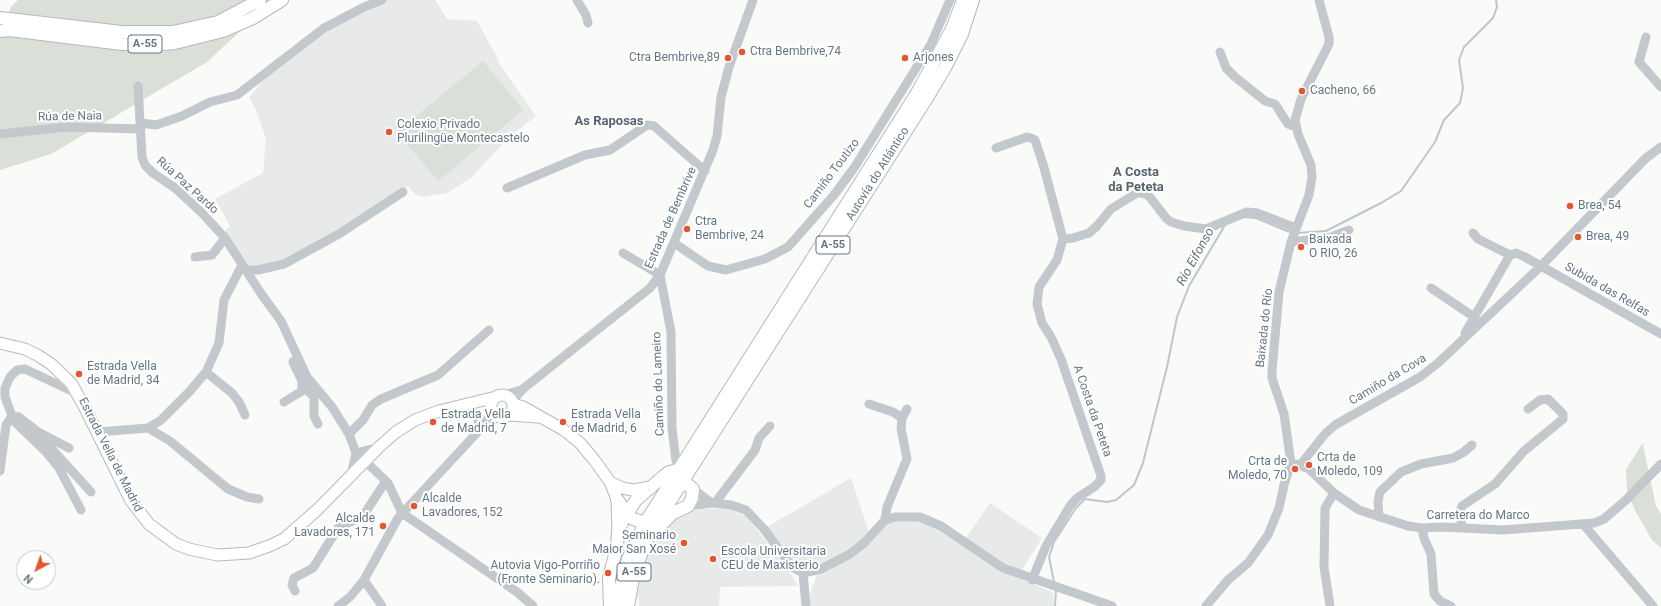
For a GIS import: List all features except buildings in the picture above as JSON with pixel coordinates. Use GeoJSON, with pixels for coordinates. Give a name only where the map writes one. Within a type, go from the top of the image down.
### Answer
{"type":"FeatureCollection","features":[{"type":"Feature","properties":{"kind":"highway","name":"A-55"},"geometry":{"type":"LineString","coordinates":[[0,18],[122,32],[173,32],[218,22],[260,0]]}},
{"type":"Feature","properties":{"kind":"highway","name":"A-55"},"geometry":{"type":"LineString","coordinates":[[0,31],[9,30],[122,44],[152,45],[175,42],[223,31],[253,18],[282,0]]}},
{"type":"Feature","properties":{"kind":"highway","name":"Autovía do Atlántico"},"geometry":{"type":"LineString","coordinates":[[675,484],[680,468],[917,93],[952,29],[963,0]]}},
{"type":"Feature","properties":{"kind":"highway","name":"Autovía do Atlántico"},"geometry":{"type":"LineString","coordinates":[[675,484],[927,98],[946,66],[962,34],[973,0]]}},
{"type":"Feature","properties":{"kind":"highway"},"geometry":{"type":"LineString","coordinates":[[610,606],[609,578],[617,547],[618,532],[627,514],[636,500],[669,472],[680,468]]}},
{"type":"Feature","properties":{"kind":"highway","name":"A-55"},"geometry":{"type":"LineString","coordinates":[[628,606],[633,578],[647,540],[675,484]]}},
{"type":"Feature","properties":{"kind":"highway","name":"A-55"},"geometry":{"type":"LineString","coordinates":[[618,606],[628,559],[645,523],[675,484]]}},
{"type":"Feature","properties":{"kind":"highway"},"geometry":{"type":"LineString","coordinates":[[617,499],[627,514],[638,522],[645,523],[658,520],[688,506],[692,498],[693,489],[688,485],[675,484],[651,487]]}},
{"type":"Feature","properties":{"kind":"highway"},"geometry":{"type":"LineString","coordinates":[[647,540],[673,513]]}},
{"type":"Feature","properties":{"kind":"main road","name":"Estrada Vella de Madrid"},"geometry":{"type":"LineString","coordinates":[[0,343],[25,349],[44,359],[61,373],[78,395],[98,432],[131,501],[141,516],[156,531],[176,544],[203,553],[239,555],[258,551],[277,543],[298,528],[396,432],[423,416],[513,398],[572,437],[595,460],[610,482],[617,499]]}},
{"type":"Feature","properties":{"kind":"main road"},"geometry":{"type":"LineString","coordinates":[[513,398],[513,410],[498,413],[491,403],[513,398]]}},
{"type":"Feature","properties":{"kind":"main road","name":"Estrada Vella de Madrid"},"geometry":{"type":"LineString","coordinates":[[466,407],[498,413],[540,417]]}},
{"type":"Feature","properties":{"kind":"main road"},"geometry":{"type":"LineString","coordinates":[[610,482],[622,488],[633,490],[651,487]]}},
{"type":"Feature","properties":{"kind":"main road"},"geometry":{"type":"LineString","coordinates":[[617,499],[618,532]]}},
{"type":"Feature","properties":{"kind":"street","name":"Rúa de Naia"},"geometry":{"type":"LineString","coordinates":[[0,134],[67,126],[156,125],[182,116],[210,102],[237,95],[324,28],[363,3],[382,0]]}},
{"type":"Feature","properties":{"kind":"street"},"geometry":{"type":"LineString","coordinates":[[576,0],[586,15],[588,23]]}},
{"type":"Feature","properties":{"kind":"street","name":"Estrada de Bembrive"},"geometry":{"type":"LineString","coordinates":[[513,398],[650,288],[660,275],[705,171],[717,136],[721,97],[729,67],[753,0]]}},
{"type":"Feature","properties":{"kind":"street","name":"Camiño Toutizo"},"geometry":{"type":"LineString","coordinates":[[674,243],[708,266],[726,270],[765,259],[788,247],[834,195],[854,168],[929,48],[950,0]]}},
{"type":"Feature","properties":{"kind":"street"},"geometry":{"type":"LineString","coordinates":[[1220,52],[1226,68],[1234,77],[1265,101],[1275,104],[1288,124],[1296,127],[1297,111],[1301,99],[1329,44],[1329,37],[1319,0]]}},
{"type":"Feature","properties":{"kind":"street"},"geometry":{"type":"LineString","coordinates":[[1646,37],[1639,62],[1661,87]]}},
{"type":"Feature","properties":{"kind":"street","name":"Rúa Paz Pardo"},"geometry":{"type":"LineString","coordinates":[[138,86],[142,157],[145,165],[186,198],[225,238],[281,321],[307,378],[332,407],[349,434],[356,454]]}},
{"type":"Feature","properties":{"kind":"street"},"geometry":{"type":"LineString","coordinates":[[507,188],[585,155],[610,150],[647,126],[654,126],[705,171]]}},
{"type":"Feature","properties":{"kind":"street","name":"Baixada do Río"},"geometry":{"type":"LineString","coordinates":[[1291,463],[1284,414],[1272,378],[1272,370],[1279,292],[1291,242],[1309,195],[1312,177],[1311,165],[1296,127]]}},
{"type":"Feature","properties":{"kind":"street"},"geometry":{"type":"LineString","coordinates":[[996,148],[1027,137],[1034,140],[1043,164],[1063,239],[1073,238],[1089,233],[1111,209],[1137,193],[1143,193],[1149,196],[1166,218],[1172,222],[1184,226],[1206,229],[1247,212],[1257,213],[1296,230]]}},
{"type":"Feature","properties":{"kind":"street","name":"Camiño da Cova"},"geometry":{"type":"LineString","coordinates":[[1301,464],[1330,430],[1430,370],[1541,266],[1646,158],[1661,147]]}},
{"type":"Feature","properties":{"kind":"street"},"geometry":{"type":"LineString","coordinates":[[98,432],[148,428],[161,420],[206,372],[219,343],[224,300],[244,268],[258,270],[284,264],[339,234],[403,192]]}},
{"type":"Feature","properties":{"kind":"street"},"geometry":{"type":"LineString","coordinates":[[1291,242],[1330,237],[1349,230]]}},
{"type":"Feature","properties":{"kind":"street","name":"Subida das Relfas"},"geometry":{"type":"LineString","coordinates":[[1473,233],[1478,239],[1510,255],[1516,253],[1541,266],[1661,334]]}},
{"type":"Feature","properties":{"kind":"street"},"geometry":{"type":"LineString","coordinates":[[195,257],[212,255],[225,238]]}},
{"type":"Feature","properties":{"kind":"street","name":"A Costa da Peteta"},"geometry":{"type":"LineString","coordinates":[[1032,580],[1046,546],[1070,506],[1078,498],[1094,487],[1100,480],[1099,470],[1066,370],[1051,337],[1042,323],[1037,304],[1039,287],[1057,260],[1063,239]]}},
{"type":"Feature","properties":{"kind":"street"},"geometry":{"type":"LineString","coordinates":[[623,253],[660,275]]}},
{"type":"Feature","properties":{"kind":"street"},"geometry":{"type":"LineString","coordinates":[[1463,339],[1510,255]]}},
{"type":"Feature","properties":{"kind":"street","name":"Camiño do Lameiro"},"geometry":{"type":"LineString","coordinates":[[660,275],[671,332],[672,428],[676,461],[680,468]]}},
{"type":"Feature","properties":{"kind":"street"},"geometry":{"type":"LineString","coordinates":[[1431,288],[1474,317]]}},
{"type":"Feature","properties":{"kind":"street"},"geometry":{"type":"LineString","coordinates":[[349,434],[363,420],[372,405],[381,399],[438,375],[489,330]]}},
{"type":"Feature","properties":{"kind":"street"},"geometry":{"type":"LineString","coordinates":[[298,357],[293,362],[303,387],[314,397],[314,416],[318,424]]}},
{"type":"Feature","properties":{"kind":"street"},"geometry":{"type":"LineString","coordinates":[[78,395],[25,369],[17,370],[10,377],[5,388],[5,397],[14,421],[46,452],[59,468],[82,510]]}},
{"type":"Feature","properties":{"kind":"street"},"geometry":{"type":"LineString","coordinates":[[206,372],[232,393],[246,415]]}},
{"type":"Feature","properties":{"kind":"street"},"geometry":{"type":"LineString","coordinates":[[284,402],[300,392],[303,387]]}},
{"type":"Feature","properties":{"kind":"street"},"geometry":{"type":"LineString","coordinates":[[1463,528],[1459,514],[1462,506],[1495,484],[1524,451],[1563,418],[1563,414],[1548,398],[1540,400],[1528,408]]}},
{"type":"Feature","properties":{"kind":"street"},"geometry":{"type":"LineString","coordinates":[[869,404],[893,412],[902,418]]}},
{"type":"Feature","properties":{"kind":"street"},"geometry":{"type":"LineString","coordinates":[[466,407],[477,416],[482,427]]}},
{"type":"Feature","properties":{"kind":"street"},"geometry":{"type":"LineString","coordinates":[[688,506],[713,503],[732,505],[746,510],[760,523],[792,567],[804,573],[821,569],[850,554],[864,544],[885,520],[887,506],[907,459],[901,436],[902,418],[907,409]]}},
{"type":"Feature","properties":{"kind":"street"},"geometry":{"type":"LineString","coordinates":[[338,606],[350,597],[364,580],[391,528],[402,513],[482,427],[498,413]]}},
{"type":"Feature","properties":{"kind":"street"},"geometry":{"type":"LineString","coordinates":[[12,416],[20,417],[38,432],[91,492]]}},
{"type":"Feature","properties":{"kind":"street"},"geometry":{"type":"LineString","coordinates":[[0,471],[6,424],[12,416]]}},
{"type":"Feature","properties":{"kind":"street"},"geometry":{"type":"LineString","coordinates":[[713,503],[756,450],[757,440],[770,426]]}},
{"type":"Feature","properties":{"kind":"street"},"geometry":{"type":"LineString","coordinates":[[148,428],[170,441],[228,489],[247,497],[259,499]]}},
{"type":"Feature","properties":{"kind":"street"},"geometry":{"type":"LineString","coordinates":[[38,432],[69,448]]}},
{"type":"Feature","properties":{"kind":"street"},"geometry":{"type":"LineString","coordinates":[[1380,516],[1378,501],[1380,492],[1401,472],[1421,464],[1452,458],[1464,452],[1472,445]]}},
{"type":"Feature","properties":{"kind":"street"},"geometry":{"type":"LineString","coordinates":[[351,475],[356,454],[379,447]]}},
{"type":"Feature","properties":{"kind":"street"},"geometry":{"type":"LineString","coordinates":[[365,461],[386,481],[402,513],[517,592],[533,606]]}},
{"type":"Feature","properties":{"kind":"street"},"geometry":{"type":"LineString","coordinates":[[1206,606],[1228,580],[1248,563],[1268,535],[1278,513],[1291,463],[1301,464]]}},
{"type":"Feature","properties":{"kind":"street","name":"Carretera do Marco"},"geometry":{"type":"LineString","coordinates":[[1301,464],[1314,473],[1334,493],[1359,510],[1422,528],[1442,527],[1503,530],[1594,523],[1604,519],[1626,500],[1661,464]]}},
{"type":"Feature","properties":{"kind":"street"},"geometry":{"type":"LineString","coordinates":[[295,591],[292,585],[294,578],[313,568],[338,528],[363,516],[386,481]]}},
{"type":"Feature","properties":{"kind":"street"},"geometry":{"type":"LineString","coordinates":[[693,489],[713,503]]}},
{"type":"Feature","properties":{"kind":"street"},"geometry":{"type":"LineString","coordinates":[[1330,606],[1324,567],[1325,508],[1334,493]]}},
{"type":"Feature","properties":{"kind":"street"},"geometry":{"type":"LineString","coordinates":[[885,520],[908,516],[920,517],[930,521],[1003,568],[1032,580],[1112,606]]}},
{"type":"Feature","properties":{"kind":"street"},"geometry":{"type":"LineString","coordinates":[[1584,524],[1653,606]]}},
{"type":"Feature","properties":{"kind":"street"},"geometry":{"type":"LineString","coordinates":[[1422,528],[1424,538],[1431,554],[1434,594],[1440,601],[1451,606]]}},
{"type":"Feature","properties":{"kind":"street"},"geometry":{"type":"LineString","coordinates":[[804,573],[806,606]]}},
{"type":"Feature","properties":{"kind":"street"},"geometry":{"type":"LineString","coordinates":[[364,580],[382,606]]}},
{"type":"Feature","properties":{"kind":"shaded area"},"geometry":{"type":"Polygon","coordinates":[[[18,0],[274,0],[207,62],[51,154],[0,170],[0,30],[11,7],[18,0]]]}},
{"type":"Feature","properties":{"kind":"shaded area","name":"Colexio Privado Plurilingüe Montecastelo"},"geometry":{"type":"Polygon","coordinates":[[[387,0],[435,0],[447,19],[477,21],[499,61],[498,62],[536,116],[509,137],[471,178],[447,193],[423,197],[415,194],[408,186],[332,237],[283,262],[257,268],[247,266],[225,231],[230,226],[215,199],[263,173],[266,139],[256,110],[249,97],[274,68],[320,33],[359,11],[387,0]]]}},
{"type":"Feature","properties":{"kind":"shaded area"},"geometry":{"type":"Polygon","coordinates":[[[483,61],[523,110],[438,181],[397,132],[483,61]]]}},
{"type":"Feature","properties":{"kind":"shaded area"},"geometry":{"type":"Polygon","coordinates":[[[1644,443],[1643,445],[1656,506],[1661,514],[1661,548],[1652,540],[1636,512],[1627,492],[1626,470],[1644,443]]]}},
{"type":"Feature","properties":{"kind":"shaded area"},"geometry":{"type":"Polygon","coordinates":[[[851,478],[870,536],[880,524],[909,516],[964,541],[990,503],[1042,538],[1017,578],[1053,592],[1054,606],[809,606],[808,600],[816,577],[810,568],[797,567],[767,527],[851,478]]]}},
{"type":"Feature","properties":{"kind":"shaded area","name":"Escola Universitaria CEU de Maxisterio"},"geometry":{"type":"Polygon","coordinates":[[[701,509],[728,509],[744,515],[752,523],[798,586],[720,587],[719,606],[639,606],[639,599],[636,598],[641,575],[648,553],[659,535],[675,518],[688,512],[701,509]]]}},
{"type":"Feature","properties":{"kind":"waterway","name":"Río Eifonso"},"geometry":{"type":"LineString","coordinates":[[1296,233],[1326,231],[1401,191],[1435,142],[1444,120],[1460,103],[1463,88],[1459,60],[1464,47],[1493,18],[1497,7],[1496,0]]}},
{"type":"Feature","properties":{"kind":"waterway","name":"Río Eifonso"},"geometry":{"type":"LineString","coordinates":[[1243,217],[1256,218],[1292,233]]}},
{"type":"Feature","properties":{"kind":"waterway","name":"Río Eifonso"},"geometry":{"type":"LineString","coordinates":[[1054,582],[1049,557],[1054,542],[1076,508],[1085,499],[1107,502],[1116,500],[1134,485],[1143,463],[1167,367],[1177,317],[1189,286],[1225,225]]}},
{"type":"Feature","properties":{"kind":"waterway","name":"Río Eifonso"},"geometry":{"type":"LineString","coordinates":[[1055,606],[1056,590]]}},
{"type":"Feature","properties":{"kind":"place","name":"Ctra Bembrive,74"},"geometry":{"type":"Point","coordinates":[742,52]}},
{"type":"Feature","properties":{"kind":"place","name":"Ctra Bembrive,89"},"geometry":{"type":"Point","coordinates":[728,58]}},
{"type":"Feature","properties":{"kind":"place","name":"Arjones"},"geometry":{"type":"Point","coordinates":[905,58]}},
{"type":"Feature","properties":{"kind":"place","name":"Cacheno, 66"},"geometry":{"type":"Point","coordinates":[1302,91]}},
{"type":"Feature","properties":{"kind":"place","name":"Colexio Privado Plurilingüe Montecastelo"},"geometry":{"type":"Point","coordinates":[389,132]}},
{"type":"Feature","properties":{"kind":"place","name":"Brea, 54"},"geometry":{"type":"Point","coordinates":[1570,206]}},
{"type":"Feature","properties":{"kind":"place","name":"Ctra Bembrive, 24"},"geometry":{"type":"Point","coordinates":[687,229]}},
{"type":"Feature","properties":{"kind":"place","name":"Brea, 49"},"geometry":{"type":"Point","coordinates":[1578,237]}},
{"type":"Feature","properties":{"kind":"place","name":"Baixada O RIO, 26"},"geometry":{"type":"Point","coordinates":[1301,247]}},
{"type":"Feature","properties":{"kind":"place","name":"Estrada Vella de Madrid, 34"},"geometry":{"type":"Point","coordinates":[79,374]}},
{"type":"Feature","properties":{"kind":"place","name":"Estrada Vella de Madrid, 7"},"geometry":{"type":"Point","coordinates":[433,422]}},
{"type":"Feature","properties":{"kind":"place","name":"Estrada Vella de Madrid, 6"},"geometry":{"type":"Point","coordinates":[563,422]}},
{"type":"Feature","properties":{"kind":"place","name":"Crta de Moledo, 109"},"geometry":{"type":"Point","coordinates":[1309,465]}},
{"type":"Feature","properties":{"kind":"place","name":"Crta de Moledo, 70"},"geometry":{"type":"Point","coordinates":[1295,469]}},
{"type":"Feature","properties":{"kind":"place","name":"Alcalde Lavadores, 152"},"geometry":{"type":"Point","coordinates":[414,506]}},
{"type":"Feature","properties":{"kind":"place","name":"Alcalde Lavadores, 171"},"geometry":{"type":"Point","coordinates":[383,526]}},
{"type":"Feature","properties":{"kind":"place","name":"Seminario Maior San Xosé"},"geometry":{"type":"Point","coordinates":[684,543]}},
{"type":"Feature","properties":{"kind":"place","name":"Escola Universitaria CEU de Maxisterio"},"geometry":{"type":"Point","coordinates":[713,559]}},
{"type":"Feature","properties":{"kind":"place","name":"Autovia Vigo-Porriño (Fronte Seminario)."},"geometry":{"type":"Point","coordinates":[608,573]}},
{"type":"Feature","properties":{"kind":"district","name":"As Raposas"},"geometry":{"type":"Point","coordinates":[609,122]}},
{"type":"Feature","properties":{"kind":"district","name":"A Costa da Peteta"},"geometry":{"type":"Point","coordinates":[1136,180]}}]}
